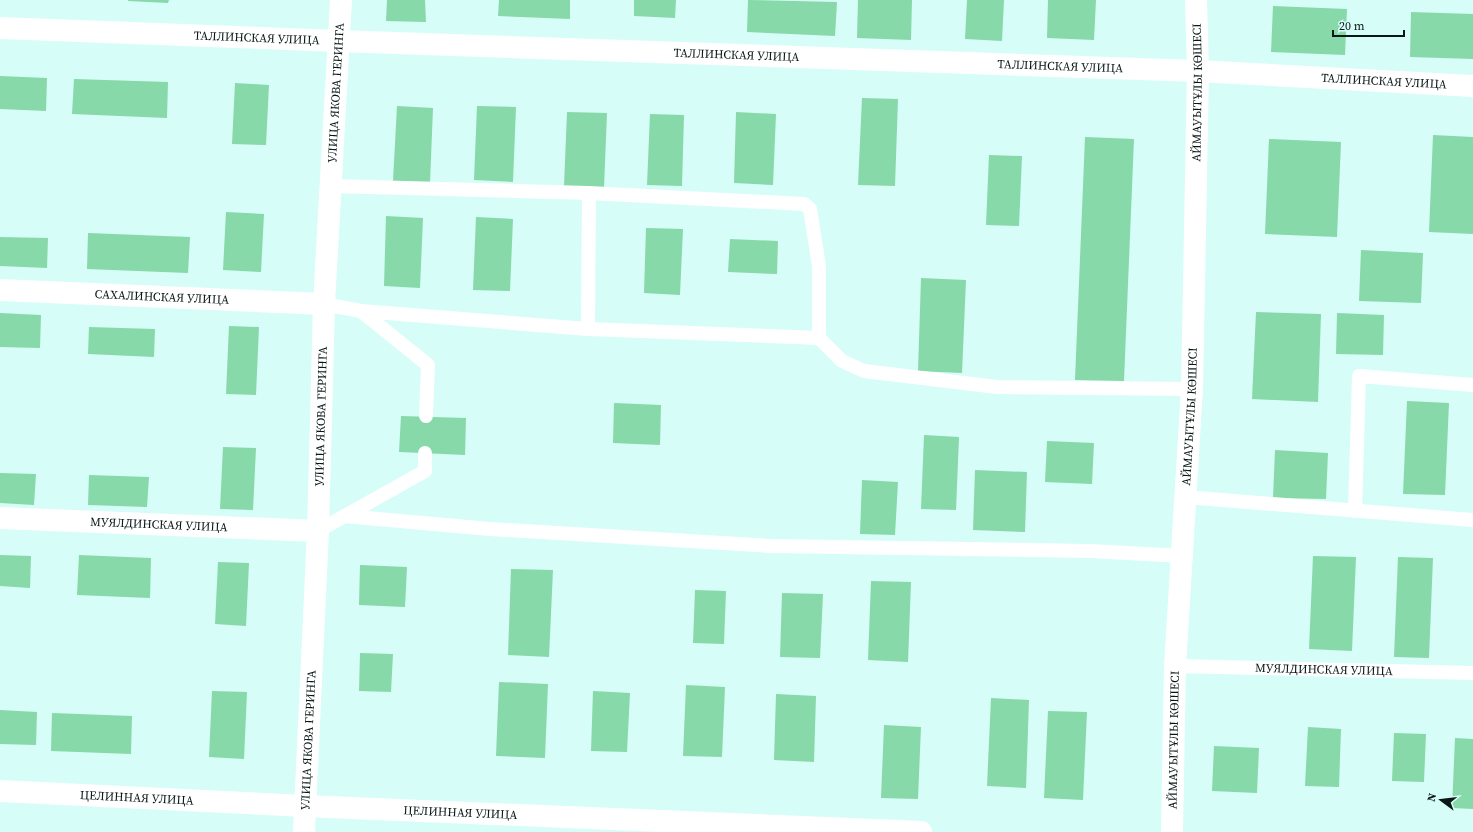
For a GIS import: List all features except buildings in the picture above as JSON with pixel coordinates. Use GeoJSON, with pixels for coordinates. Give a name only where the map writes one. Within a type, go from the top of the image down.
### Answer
{"type":"FeatureCollection","features":[{"type":"Feature","properties":{"kind":"street","name":"УЛИЦА ЯКОВА ГЕРИНГА"},"geometry":{"type":"LineString","coordinates":[[304,832],[318,531],[324,304],[341,0]]}},
{"type":"Feature","properties":{"kind":"street","name":"АЙМАУЫТҰЛЫ КӨШЕСІ"},"geometry":{"type":"LineString","coordinates":[[1172,832],[1175,666],[1183,556],[1192,389],[1198,71],[1196,0]]}},
{"type":"Feature","properties":{"kind":"street","name":"ТАЛЛИНСКАЯ УЛИЦА"},"geometry":{"type":"LineString","coordinates":[[0,28],[1198,71],[1473,86]]}},
{"type":"Feature","properties":{"kind":"street","name":"САХАЛИНСКАЯ УЛИЦА"},"geometry":{"type":"LineString","coordinates":[[0,290],[324,304]]}},
{"type":"Feature","properties":{"kind":"street","name":"МУЯЛДИНСКАЯ УЛИЦА"},"geometry":{"type":"LineString","coordinates":[[0,518],[318,531]]}},
{"type":"Feature","properties":{"kind":"street","name":"ЦЕЛИННАЯ УЛИЦА"},"geometry":{"type":"LineString","coordinates":[[0,791],[305,806],[921,832]]}},
{"type":"Feature","properties":{"kind":"lane"},"geometry":{"type":"LineString","coordinates":[[330,186],[589,194],[804,204],[810,209],[819,266],[819,338]]}},
{"type":"Feature","properties":{"kind":"lane"},"geometry":{"type":"LineString","coordinates":[[588,329],[589,194]]}},
{"type":"Feature","properties":{"kind":"lane"},"geometry":{"type":"LineString","coordinates":[[324,304],[361,312],[588,329],[819,338],[842,361],[864,371],[997,387],[1192,389]]}},
{"type":"Feature","properties":{"kind":"lane"},"geometry":{"type":"LineString","coordinates":[[361,312],[428,365],[426,416]]}},
{"type":"Feature","properties":{"kind":"lane"},"geometry":{"type":"LineString","coordinates":[[1354,511],[1359,376],[1473,385]]}},
{"type":"Feature","properties":{"kind":"lane"},"geometry":{"type":"LineString","coordinates":[[318,531],[425,471],[425,453]]}},
{"type":"Feature","properties":{"kind":"lane"},"geometry":{"type":"LineString","coordinates":[[1185,497],[1473,520]]}},
{"type":"Feature","properties":{"kind":"lane"},"geometry":{"type":"LineString","coordinates":[[344,516],[490,529],[771,546],[1090,551],[1183,556]]}},
{"type":"Feature","properties":{"kind":"lane","name":"МУЯЛДИНСКАЯ УЛИЦА"},"geometry":{"type":"LineString","coordinates":[[1175,666],[1473,672]]}}]}
